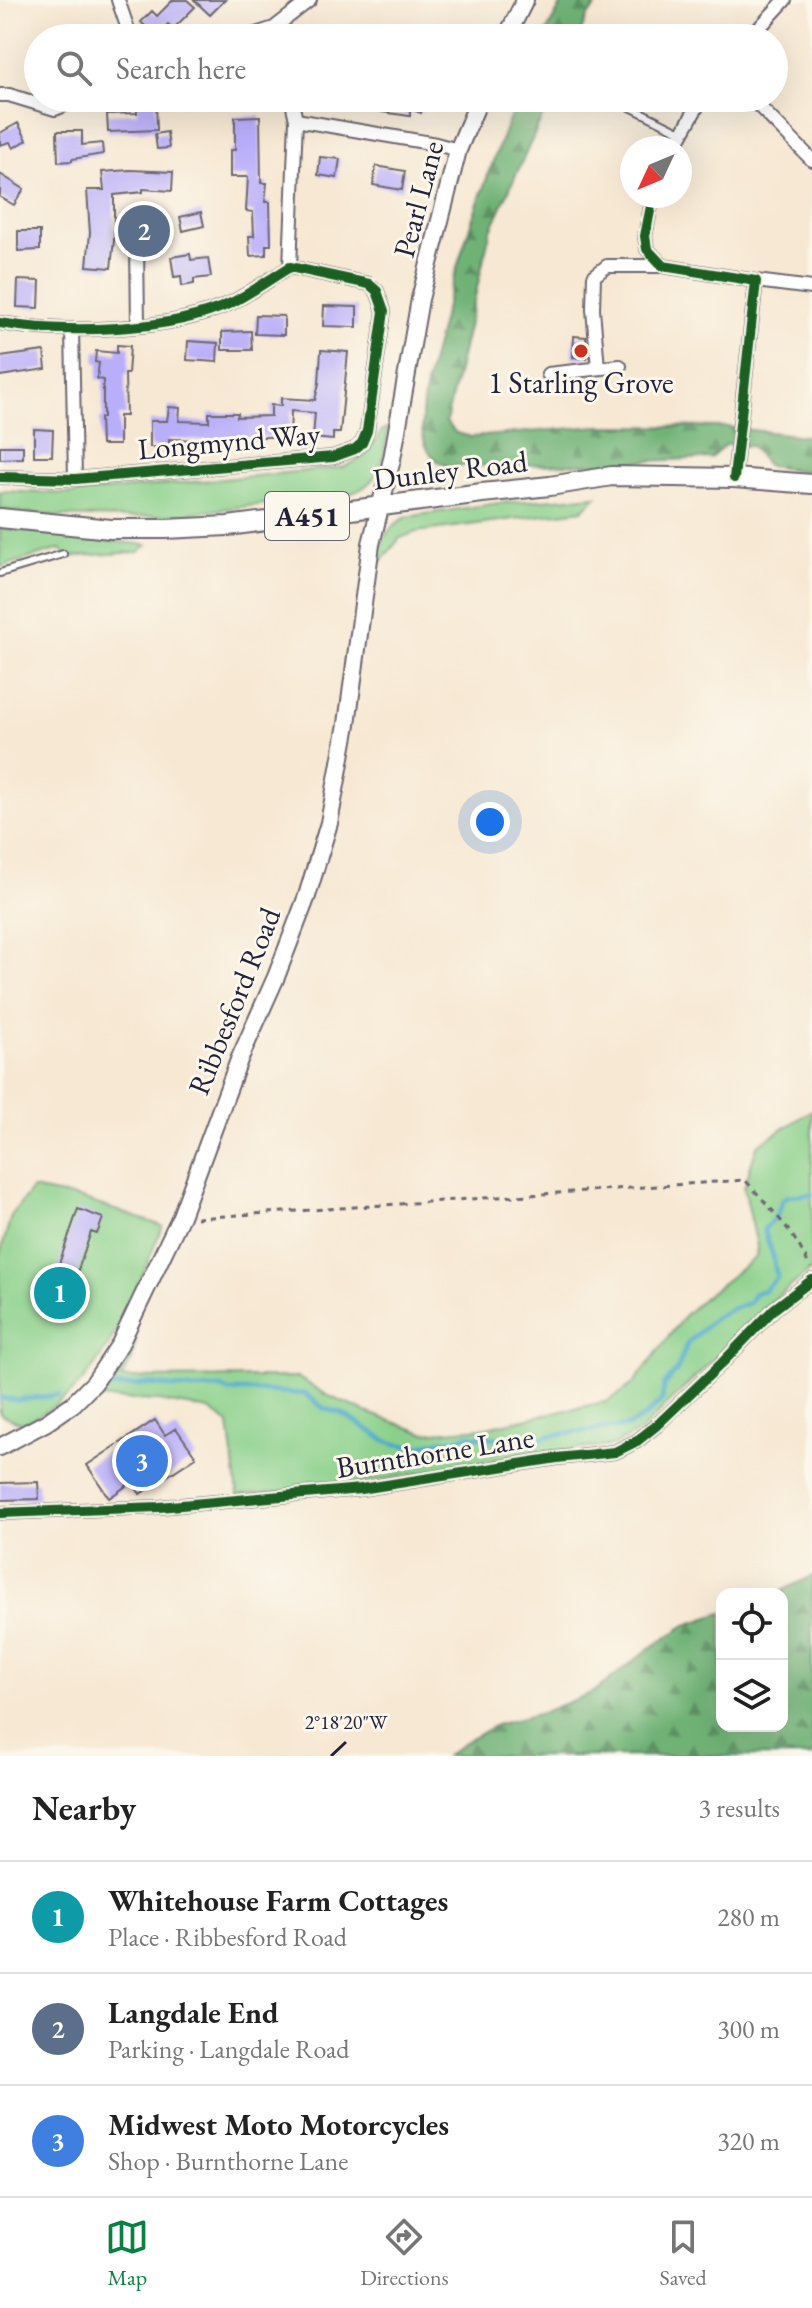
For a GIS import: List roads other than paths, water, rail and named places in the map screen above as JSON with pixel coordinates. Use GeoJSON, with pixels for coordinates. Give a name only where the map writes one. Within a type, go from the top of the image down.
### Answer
{"type":"FeatureCollection","features":[{"type":"Feature","properties":{"kind":"main road"},"geometry":{"type":"LineString","coordinates":[[513,24],[525,0]]}},
{"type":"Feature","properties":{"kind":"main road","name":"Pearl Lane"},"geometry":{"type":"LineString","coordinates":[[381,506],[420,299],[458,150],[474,112]]}},
{"type":"Feature","properties":{"kind":"main road","name":"Dunley Road"},"geometry":{"type":"LineString","coordinates":[[0,518],[111,529],[165,529],[228,526],[612,476],[734,478],[812,484]]}},
{"type":"Feature","properties":{"kind":"main road","name":"Ribbesford Road"},"geometry":{"type":"LineString","coordinates":[[0,1447],[61,1412],[82,1396],[105,1369],[131,1324],[181,1216],[235,1072],[307,896],[329,823],[347,724],[371,544],[381,506]]}},
{"type":"Feature","properties":{"kind":"street"},"geometry":{"type":"LineString","coordinates":[[118,0],[126,24]]}},
{"type":"Feature","properties":{"kind":"street"},"geometry":{"type":"LineString","coordinates":[[285,24],[310,0]]}},
{"type":"Feature","properties":{"kind":"street"},"geometry":{"type":"LineString","coordinates":[[763,24],[785,0]]}},
{"type":"Feature","properties":{"kind":"street"},"geometry":{"type":"LineString","coordinates":[[0,95],[24,100]]}},
{"type":"Feature","properties":{"kind":"street"},"geometry":{"type":"LineString","coordinates":[[0,323],[72,329],[138,326],[193,318],[232,303],[290,267],[294,112]]}},
{"type":"Feature","properties":{"kind":"street"},"geometry":{"type":"LineString","coordinates":[[679,136],[693,112]]}},
{"type":"Feature","properties":{"kind":"street"},"geometry":{"type":"LineString","coordinates":[[765,112],[812,160]]}},
{"type":"Feature","properties":{"kind":"street"},"geometry":{"type":"LineString","coordinates":[[296,120],[458,150]]}},
{"type":"Feature","properties":{"kind":"street"},"geometry":{"type":"LineString","coordinates":[[651,208],[645,236],[647,249],[663,266]]}},
{"type":"Feature","properties":{"kind":"street"},"geometry":{"type":"LineString","coordinates":[[138,326],[137,243],[144,231],[154,225]]}},
{"type":"Feature","properties":{"kind":"street"},"geometry":{"type":"LineString","coordinates":[[598,368],[593,309],[594,276],[607,266],[663,266],[812,288]]}},
{"type":"Feature","properties":{"kind":"street","name":"Longmynd Way"},"geometry":{"type":"LineString","coordinates":[[0,477],[75,479],[333,457],[355,449],[362,443],[367,431],[383,328],[381,299],[369,284],[290,267]]}},
{"type":"Feature","properties":{"kind":"street"},"geometry":{"type":"LineString","coordinates":[[734,478],[756,281]]}},
{"type":"Feature","properties":{"kind":"street"},"geometry":{"type":"LineString","coordinates":[[72,329],[75,479]]}},
{"type":"Feature","properties":{"kind":"street"},"geometry":{"type":"LineString","coordinates":[[548,374],[620,366]]}},
{"type":"Feature","properties":{"kind":"street","name":"Burnthorne Lane"},"geometry":{"type":"LineString","coordinates":[[0,1513],[172,1506],[361,1489],[543,1460],[615,1452],[637,1441],[657,1425],[774,1309],[811,1281]]}},
{"type":"Feature","properties":{"kind":"lane"},"geometry":{"type":"LineString","coordinates":[[640,112],[681,132]]}},
{"type":"Feature","properties":{"kind":"lane"},"geometry":{"type":"LineString","coordinates":[[0,573],[63,554]]}},
{"type":"Feature","properties":{"kind":"waterway"},"geometry":{"type":"LineString","coordinates":[[107,1388],[148,1384],[305,1394],[325,1409],[341,1413],[385,1440],[417,1447],[466,1435],[522,1444],[552,1435],[628,1426],[646,1416],[662,1400],[664,1385],[677,1370],[687,1344],[713,1319],[749,1303],[755,1293],[764,1290],[777,1278],[764,1229],[776,1217],[788,1196],[812,1194]]}},
{"type":"Feature","properties":{"kind":"waterway"},"geometry":{"type":"LineString","coordinates":[[0,1398],[17,1400],[59,1395]]}},
{"type":"Feature","properties":{"kind":"place","name":"Langdale End"},"geometry":{"type":"Point","coordinates":[144,231]}},
{"type":"Feature","properties":{"kind":"place","name":"1 Starling Grove"},"geometry":{"type":"Point","coordinates":[581,351]}},
{"type":"Feature","properties":{"kind":"place","name":"Whitehouse Farm Cottages"},"geometry":{"type":"Point","coordinates":[60,1293]}},
{"type":"Feature","properties":{"kind":"place","name":"Midwest Moto Motorcycles"},"geometry":{"type":"Point","coordinates":[142,1461]}}]}
